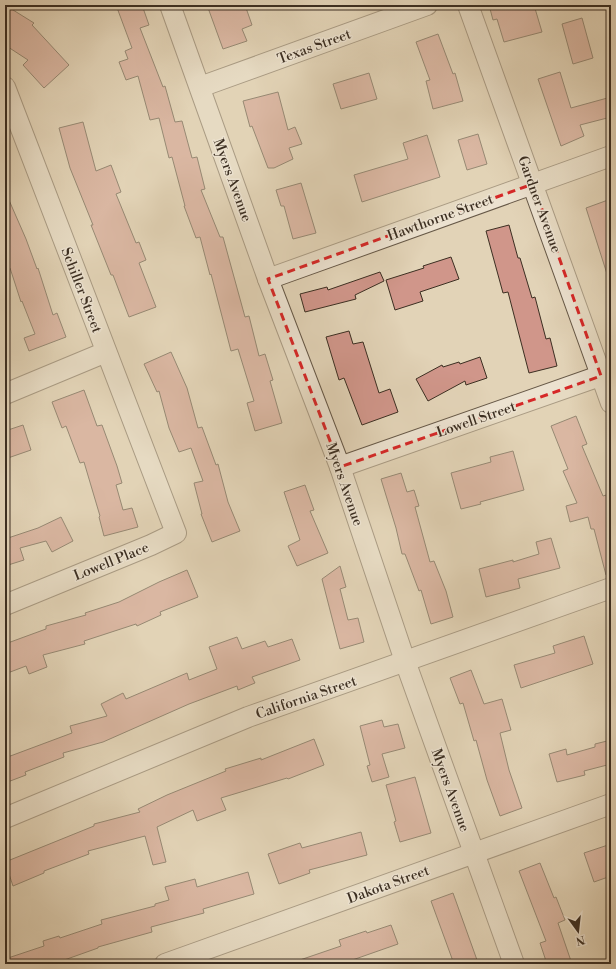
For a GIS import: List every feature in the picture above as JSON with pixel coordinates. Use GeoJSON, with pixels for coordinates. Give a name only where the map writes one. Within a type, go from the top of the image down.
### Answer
{"type":"FeatureCollection","features":[{"type":"Feature","properties":{"kind":"street","name":"Myers Avenue"},"geometry":{"type":"LineString","coordinates":[[170,5],[268,279],[340,467],[406,661],[514,964]]}},
{"type":"Feature","properties":{"kind":"street","name":"Texas Street"},"geometry":{"type":"LineString","coordinates":[[200,87],[427,5]]}},
{"type":"Feature","properties":{"kind":"street","name":"Gardner Avenue"},"geometry":{"type":"LineString","coordinates":[[468,5],[532,184],[606,374],[611,403]]}},
{"type":"Feature","properties":{"kind":"street","name":"Schiller Street"},"geometry":{"type":"LineString","coordinates":[[5,87],[160,492]]}},
{"type":"Feature","properties":{"kind":"street","name":"Hawthorne Street"},"geometry":{"type":"LineString","coordinates":[[268,279],[611,156]]}},
{"type":"Feature","properties":{"kind":"street"},"geometry":{"type":"LineString","coordinates":[[5,394],[106,352]]}},
{"type":"Feature","properties":{"kind":"street","name":"Lowell Street"},"geometry":{"type":"LineString","coordinates":[[340,467],[606,374]]}},
{"type":"Feature","properties":{"kind":"street","name":"Lowell Place"},"geometry":{"type":"LineString","coordinates":[[5,605],[152,545],[176,533],[160,492]]}},
{"type":"Feature","properties":{"kind":"street","name":"California Street"},"geometry":{"type":"LineString","coordinates":[[5,818],[248,717],[611,588]]}},
{"type":"Feature","properties":{"kind":"street","name":"Dakota Street"},"geometry":{"type":"LineString","coordinates":[[165,964],[611,804]]}},
{"type":"Feature","properties":{"kind":"highlighted area"},"geometry":{"type":"Polygon","coordinates":[[[533,184],[601,376],[340,467],[268,279],[533,184]]]}},
{"type":"Feature","properties":{"kind":"building"},"geometry":{"type":"Polygon","coordinates":[[[5,5],[34,23],[32,25],[69,65],[44,88],[23,65],[28,60],[5,45],[5,5]]]}},
{"type":"Feature","properties":{"kind":"building"},"geometry":{"type":"Polygon","coordinates":[[[116,5],[142,5],[149,25],[140,28],[163,87],[165,86],[175,122],[182,121],[192,158],[197,157],[205,189],[201,190],[220,237],[223,237],[245,317],[249,316],[259,356],[265,354],[273,380],[270,381],[282,423],[255,431],[247,403],[254,401],[238,349],[231,351],[200,237],[196,238],[184,206],[172,157],[169,158],[159,118],[150,120],[138,76],[126,80],[119,62],[128,59],[125,51],[132,48],[116,5]]]}},
{"type":"Feature","properties":{"kind":"building"},"geometry":{"type":"Polygon","coordinates":[[[207,5],[245,5],[252,25],[242,29],[247,41],[223,49],[207,5]]]}},
{"type":"Feature","properties":{"kind":"building"},"geometry":{"type":"Polygon","coordinates":[[[489,5],[534,5],[542,32],[504,42],[497,19],[493,20],[489,5]]]}},
{"type":"Feature","properties":{"kind":"building"},"geometry":{"type":"Polygon","coordinates":[[[582,18],[593,58],[573,64],[562,24],[582,18]]]}},
{"type":"Feature","properties":{"kind":"building"},"geometry":{"type":"Polygon","coordinates":[[[438,34],[453,74],[455,73],[463,101],[433,109],[426,81],[430,80],[416,42],[438,34]]]}},
{"type":"Feature","properties":{"kind":"building"},"geometry":{"type":"Polygon","coordinates":[[[560,72],[571,108],[611,97],[611,117],[580,125],[584,136],[561,146],[538,79],[560,72]]]}},
{"type":"Feature","properties":{"kind":"building"},"geometry":{"type":"Polygon","coordinates":[[[369,73],[377,99],[341,109],[333,84],[369,73]]]}},
{"type":"Feature","properties":{"kind":"building"},"geometry":{"type":"Polygon","coordinates":[[[278,92],[288,130],[295,127],[302,144],[289,148],[293,159],[274,168],[268,168],[252,126],[250,127],[243,101],[278,92]]]}},
{"type":"Feature","properties":{"kind":"building"},"geometry":{"type":"Polygon","coordinates":[[[83,122],[96,171],[111,165],[121,192],[116,194],[136,243],[139,242],[146,260],[139,263],[156,307],[129,317],[113,275],[111,275],[91,225],[93,225],[70,168],[59,128],[83,122]]]}},
{"type":"Feature","properties":{"kind":"building"},"geometry":{"type":"Polygon","coordinates":[[[478,134],[487,164],[467,170],[458,140],[478,134]]]}},
{"type":"Feature","properties":{"kind":"building"},"geometry":{"type":"Polygon","coordinates":[[[427,135],[440,177],[362,202],[354,175],[408,159],[403,143],[427,135]]]}},
{"type":"Feature","properties":{"kind":"building"},"geometry":{"type":"Polygon","coordinates":[[[301,183],[316,233],[293,239],[284,206],[281,206],[276,190],[301,183]]]}},
{"type":"Feature","properties":{"kind":"building"},"geometry":{"type":"Polygon","coordinates":[[[5,191],[26,239],[37,269],[38,268],[53,315],[57,313],[66,337],[29,351],[24,338],[35,334],[22,301],[21,302],[10,268],[5,270],[5,191]]]}},
{"type":"Feature","properties":{"kind":"building"},"geometry":{"type":"Polygon","coordinates":[[[608,200],[611,209],[611,277],[608,277],[586,208],[608,200]]]}},
{"type":"Feature","properties":{"kind":"building"},"geometry":{"type":"Polygon","coordinates":[[[509,225],[518,258],[520,258],[532,298],[535,297],[546,339],[550,338],[557,366],[529,373],[508,292],[503,293],[486,231],[509,225]]]}},
{"type":"Feature","properties":{"kind":"building"},"geometry":{"type":"Polygon","coordinates":[[[451,257],[459,279],[420,292],[423,301],[395,310],[386,280],[424,268],[423,266],[451,257]]]}},
{"type":"Feature","properties":{"kind":"building"},"geometry":{"type":"Polygon","coordinates":[[[380,272],[384,281],[355,295],[356,299],[305,312],[300,294],[327,287],[328,290],[380,272]]]}},
{"type":"Feature","properties":{"kind":"building"},"geometry":{"type":"Polygon","coordinates":[[[349,331],[353,344],[363,342],[379,393],[390,389],[398,412],[362,425],[344,378],[339,380],[326,337],[349,331]]]}},
{"type":"Feature","properties":{"kind":"building"},"geometry":{"type":"Polygon","coordinates":[[[171,352],[187,388],[198,428],[202,427],[216,465],[218,464],[228,502],[240,531],[212,542],[201,514],[194,483],[203,481],[191,448],[179,452],[169,428],[159,391],[157,392],[144,364],[171,352]]]}},
{"type":"Feature","properties":{"kind":"building"},"geometry":{"type":"Polygon","coordinates":[[[480,357],[487,378],[466,385],[465,381],[428,401],[416,379],[442,365],[443,367],[459,362],[460,364],[480,357]]]}},
{"type":"Feature","properties":{"kind":"building"},"geometry":{"type":"Polygon","coordinates":[[[84,390],[97,426],[102,425],[117,466],[122,483],[116,485],[123,510],[132,508],[138,527],[104,536],[100,516],[84,462],[80,463],[66,426],[62,428],[52,402],[84,390]]]}},
{"type":"Feature","properties":{"kind":"building"},"geometry":{"type":"Polygon","coordinates":[[[576,416],[587,444],[582,446],[603,496],[606,495],[611,515],[611,575],[606,575],[594,529],[591,529],[588,517],[570,522],[566,506],[577,503],[563,471],[568,469],[551,426],[576,416]]]}},
{"type":"Feature","properties":{"kind":"building"},"geometry":{"type":"Polygon","coordinates":[[[23,425],[31,450],[5,459],[5,431],[23,425]]]}},
{"type":"Feature","properties":{"kind":"building"},"geometry":{"type":"Polygon","coordinates":[[[513,451],[524,490],[480,502],[481,504],[461,509],[451,473],[491,462],[490,457],[513,451]]]}},
{"type":"Feature","properties":{"kind":"building"},"geometry":{"type":"Polygon","coordinates":[[[401,473],[407,492],[414,490],[419,506],[415,507],[430,562],[434,561],[446,591],[453,617],[431,624],[421,590],[419,591],[405,554],[402,554],[396,528],[381,479],[401,473]]]}},
{"type":"Feature","properties":{"kind":"building"},"geometry":{"type":"Polygon","coordinates":[[[305,485],[314,510],[310,511],[328,553],[297,566],[288,546],[300,540],[284,492],[305,485]]]}},
{"type":"Feature","properties":{"kind":"building"},"geometry":{"type":"Polygon","coordinates":[[[61,517],[73,541],[52,552],[46,541],[20,548],[24,560],[5,566],[5,539],[38,528],[61,517]]]}},
{"type":"Feature","properties":{"kind":"building"},"geometry":{"type":"Polygon","coordinates":[[[551,538],[560,568],[518,579],[520,588],[486,597],[479,569],[513,560],[513,562],[539,554],[536,542],[551,538]]]}},
{"type":"Feature","properties":{"kind":"building"},"geometry":{"type":"Polygon","coordinates":[[[340,566],[346,587],[340,589],[348,620],[358,618],[364,642],[340,649],[322,579],[340,566]]]}},
{"type":"Feature","properties":{"kind":"building"},"geometry":{"type":"Polygon","coordinates":[[[187,570],[198,597],[160,612],[161,615],[137,626],[136,624],[84,641],[85,644],[43,655],[47,667],[29,674],[26,666],[5,674],[5,644],[46,629],[46,626],[86,615],[85,613],[119,602],[187,570]]]}},
{"type":"Feature","properties":{"kind":"building"},"geometry":{"type":"Polygon","coordinates":[[[584,636],[593,664],[521,688],[514,665],[555,653],[553,646],[584,636]]]}},
{"type":"Feature","properties":{"kind":"building"},"geometry":{"type":"Polygon","coordinates":[[[237,637],[242,649],[265,641],[268,647],[292,639],[300,660],[252,677],[255,683],[238,690],[237,686],[189,704],[103,742],[63,753],[64,757],[25,772],[26,775],[5,783],[5,758],[72,733],[70,726],[107,716],[101,704],[123,693],[126,699],[187,673],[189,680],[217,669],[209,647],[237,637]]]}},
{"type":"Feature","properties":{"kind":"building"},"geometry":{"type":"Polygon","coordinates":[[[471,670],[484,704],[502,699],[511,730],[500,733],[509,770],[522,808],[500,816],[487,780],[476,740],[474,741],[463,703],[460,704],[450,678],[471,670]]]}},
{"type":"Feature","properties":{"kind":"building"},"geometry":{"type":"Polygon","coordinates":[[[382,720],[384,727],[398,724],[405,748],[382,754],[389,777],[372,782],[367,766],[370,765],[360,726],[382,720]]]}},
{"type":"Feature","properties":{"kind":"building"},"geometry":{"type":"Polygon","coordinates":[[[314,739],[324,765],[288,779],[287,778],[221,798],[226,810],[197,821],[193,810],[157,827],[166,862],[153,865],[145,836],[88,851],[89,854],[44,871],[44,873],[13,886],[5,862],[94,826],[94,824],[140,812],[138,809],[167,795],[226,771],[225,769],[261,758],[261,760],[314,739]]]}},
{"type":"Feature","properties":{"kind":"building"},"geometry":{"type":"Polygon","coordinates":[[[611,740],[611,764],[584,771],[585,775],[557,782],[549,754],[566,749],[567,755],[595,747],[595,744],[611,740]]]}},
{"type":"Feature","properties":{"kind":"building"},"geometry":{"type":"Polygon","coordinates":[[[415,777],[431,833],[400,842],[386,785],[415,777]]]}},
{"type":"Feature","properties":{"kind":"building"},"geometry":{"type":"Polygon","coordinates":[[[361,832],[367,855],[309,870],[310,873],[279,884],[268,854],[300,843],[302,848],[361,832]]]}},
{"type":"Feature","properties":{"kind":"building"},"geometry":{"type":"Polygon","coordinates":[[[611,844],[611,876],[594,882],[584,853],[611,844]]]}},
{"type":"Feature","properties":{"kind":"building"},"geometry":{"type":"Polygon","coordinates":[[[540,863],[554,898],[556,897],[565,920],[558,923],[572,964],[547,964],[540,943],[546,941],[519,871],[540,863]]]}},
{"type":"Feature","properties":{"kind":"building"},"geometry":{"type":"Polygon","coordinates":[[[248,872],[254,894],[203,909],[204,913],[151,927],[152,932],[98,947],[53,964],[5,964],[5,959],[44,946],[43,941],[59,936],[60,938],[102,924],[101,920],[155,906],[155,904],[169,900],[165,887],[195,879],[197,887],[248,872]]]}},
{"type":"Feature","properties":{"kind":"building"},"geometry":{"type":"Polygon","coordinates":[[[453,893],[477,960],[465,964],[454,964],[431,901],[453,893]]]}},
{"type":"Feature","properties":{"kind":"building"},"geometry":{"type":"Polygon","coordinates":[[[391,925],[398,944],[341,964],[295,964],[294,962],[341,946],[339,940],[391,925]]]}}]}
